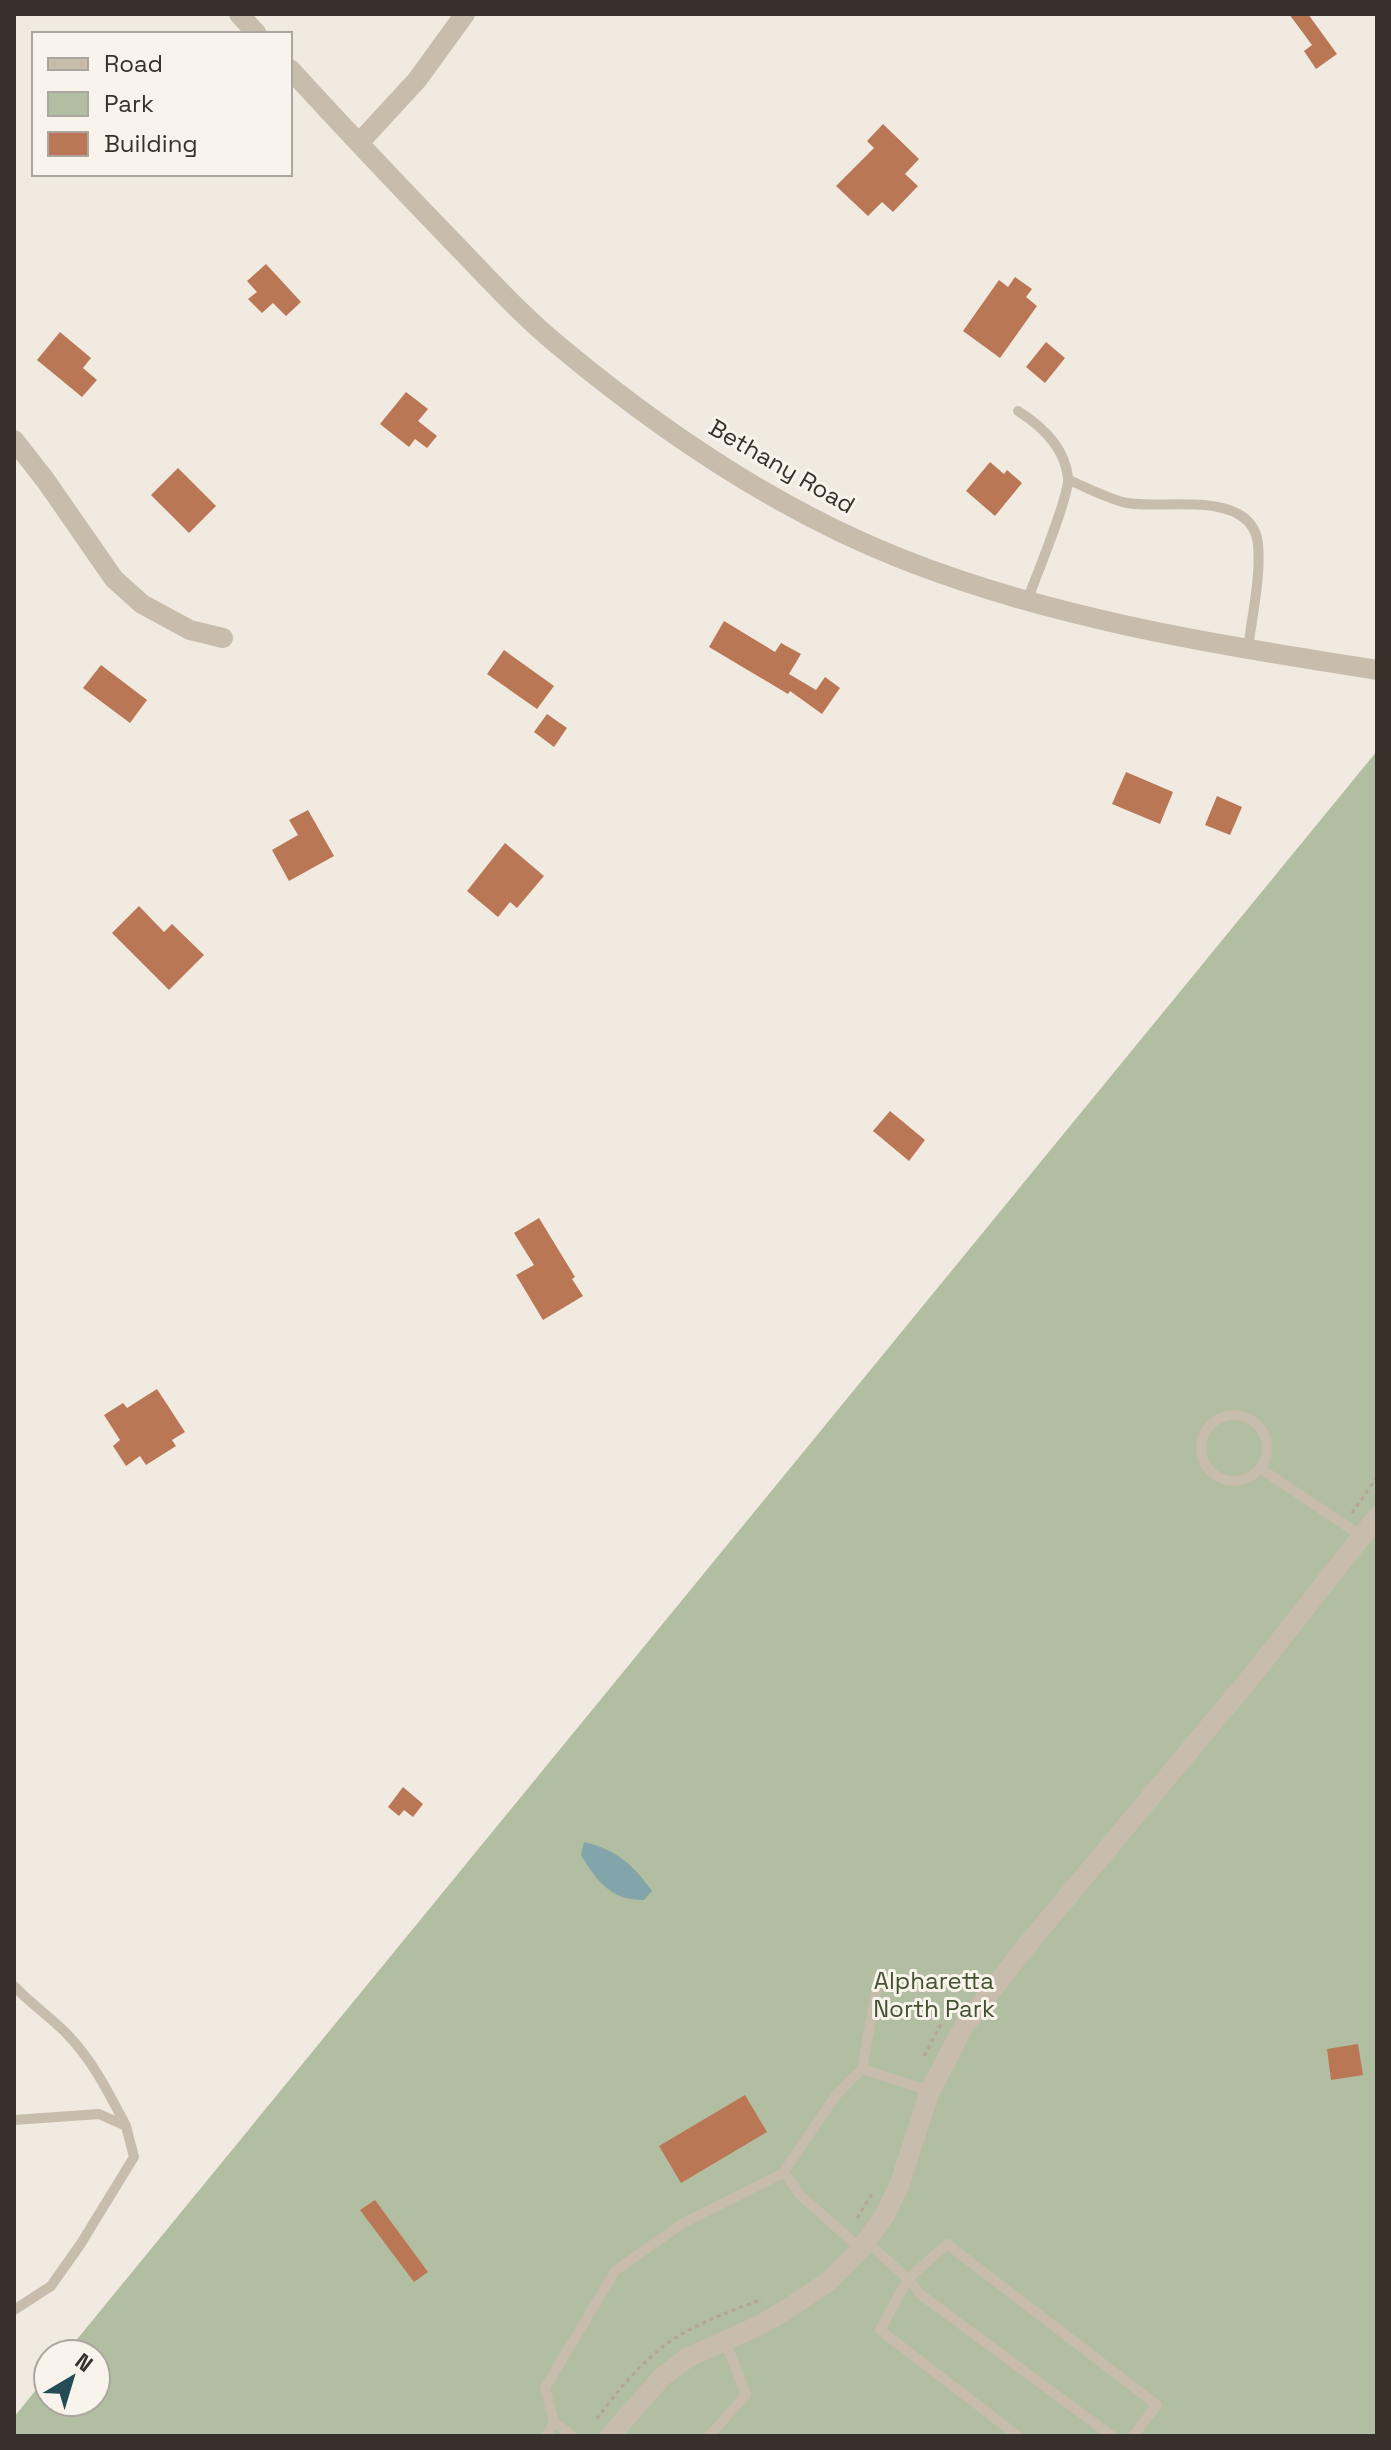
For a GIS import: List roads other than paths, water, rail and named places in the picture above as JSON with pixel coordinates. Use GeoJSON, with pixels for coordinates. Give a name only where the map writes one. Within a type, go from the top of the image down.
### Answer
{"type":"FeatureCollection","features":[{"type":"Feature","properties":{"kind":"street"},"geometry":{"type":"LineString","coordinates":[[239,14],[255,32]]}},
{"type":"Feature","properties":{"kind":"street"},"geometry":{"type":"LineString","coordinates":[[359,143],[417,80],[465,14]]}},
{"type":"Feature","properties":{"kind":"street","name":"Bethany Road"},"geometry":{"type":"LineString","coordinates":[[292,71],[517,308],[558,345],[644,413],[773,495],[910,562],[1027,601],[1177,637],[1377,670]]}},
{"type":"Feature","properties":{"kind":"street"},"geometry":{"type":"LineString","coordinates":[[14,440],[114,579],[142,604],[190,630],[223,638]]}},
{"type":"Feature","properties":{"kind":"street"},"geometry":{"type":"LineString","coordinates":[[610,2436],[662,2377],[687,2358],[760,2325],[807,2297],[829,2281],[864,2246],[899,2186],[930,2091],[964,2026],[1255,1672],[1377,1517]]}},
{"type":"Feature","properties":{"kind":"lane"},"geometry":{"type":"LineString","coordinates":[[1018,411],[1049,435],[1064,460],[1069,480],[1027,601]]}},
{"type":"Feature","properties":{"kind":"lane"},"geometry":{"type":"LineString","coordinates":[[1069,480],[1126,503],[1206,505],[1231,511],[1249,523],[1258,543],[1248,649]]}},
{"type":"Feature","properties":{"kind":"lane"},"geometry":{"type":"LineString","coordinates":[[1227,1415],[1249,1418],[1264,1433],[1268,1451],[1261,1469],[1238,1482],[1218,1478],[1203,1461],[1202,1438],[1208,1428],[1227,1415]]}},
{"type":"Feature","properties":{"kind":"lane"},"geometry":{"type":"LineString","coordinates":[[1261,1469],[1363,1537]]}},
{"type":"Feature","properties":{"kind":"lane"},"geometry":{"type":"LineString","coordinates":[[573,2436],[554,2422],[545,2388],[615,2271],[683,2223],[784,2172],[836,2095],[862,2069],[879,1976]]}},
{"type":"Feature","properties":{"kind":"lane"},"geometry":{"type":"LineString","coordinates":[[14,1986],[81,2050],[102,2080],[126,2126],[134,2157],[51,2286],[14,2310]]}},
{"type":"Feature","properties":{"kind":"lane"},"geometry":{"type":"LineString","coordinates":[[862,2069],[930,2091]]}},
{"type":"Feature","properties":{"kind":"lane"},"geometry":{"type":"LineString","coordinates":[[14,2120],[99,2114],[126,2126]]}},
{"type":"Feature","properties":{"kind":"lane"},"geometry":{"type":"LineString","coordinates":[[784,2172],[800,2195],[908,2279],[920,2294],[1112,2436]]}},
{"type":"Feature","properties":{"kind":"lane"},"geometry":{"type":"LineString","coordinates":[[1018,2436],[880,2330],[908,2279],[947,2244],[1157,2405],[1133,2436]]}},
{"type":"Feature","properties":{"kind":"lane"},"geometry":{"type":"LineString","coordinates":[[709,2436],[746,2395],[725,2340]]}},
{"type":"Feature","properties":{"kind":"lane"},"geometry":{"type":"LineString","coordinates":[[546,2436],[554,2422]]}},
{"type":"Feature","properties":{"kind":"water"},"geometry":{"type":"Polygon","coordinates":[[[584,1842],[623,1859],[652,1891],[644,1900],[614,1893],[593,1873],[581,1855],[584,1842]]]}},
{"type":"Feature","properties":{"kind":"park label","name":"Alpharetta North Park"},"geometry":{"type":"Point","coordinates":[934,1994]}}]}
